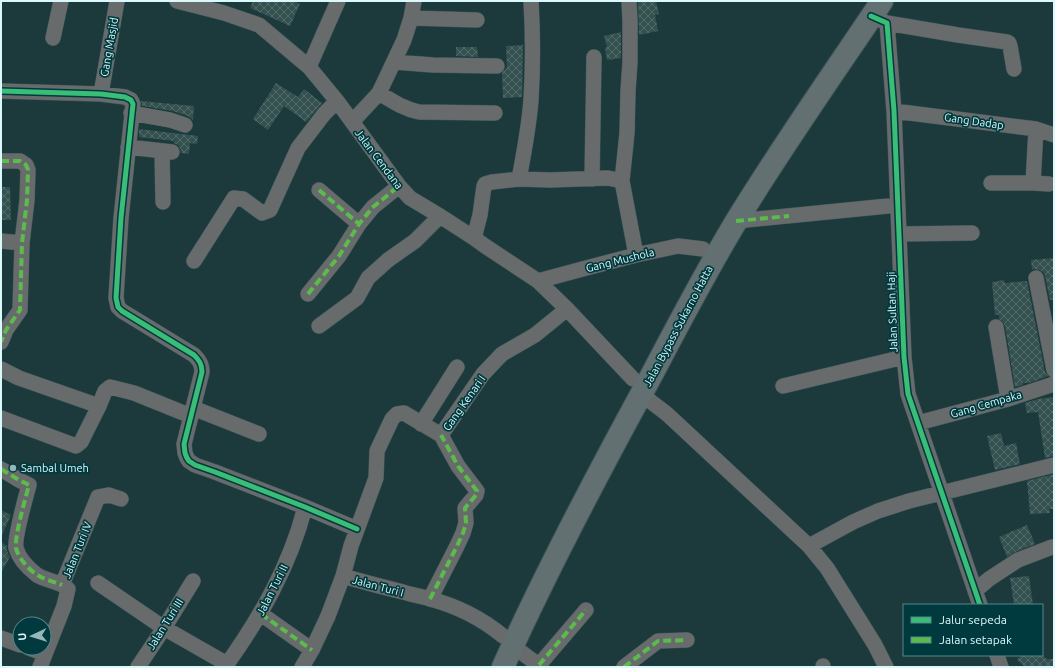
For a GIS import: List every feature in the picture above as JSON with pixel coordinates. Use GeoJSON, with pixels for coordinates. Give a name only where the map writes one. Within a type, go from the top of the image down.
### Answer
{"type":"FeatureCollection","features":[{"type":"Feature","properties":{"kind":"highway","name":"Jalan Bypass Sukarno Hatta"},"geometry":{"type":"LineString","coordinates":[[637,387],[736,220],[876,10]]}},
{"type":"Feature","properties":{"kind":"highway","name":"Jalan Bypass Sukarno Hatta"},"geometry":{"type":"LineString","coordinates":[[489,667],[508,641],[564,539],[703,249],[807,83],[876,10]]}},
{"type":"Feature","properties":{"kind":"highway","name":"Jalan Bypass Sukarno Hatta"},"geometry":{"type":"LineString","coordinates":[[503,667],[508,641]]}},
{"type":"Feature","properties":{"kind":"street"},"geometry":{"type":"LineString","coordinates":[[53,38],[60,1]]}},
{"type":"Feature","properties":{"kind":"street","name":"Gang Masjid"},"geometry":{"type":"LineString","coordinates":[[101,94],[117,1]]}},
{"type":"Feature","properties":{"kind":"street","name":"Jalan Cendana"},"geometry":{"type":"LineString","coordinates":[[177,1],[215,6],[259,25],[309,67],[337,101],[399,186],[410,198],[474,238],[538,282],[568,309],[637,387],[809,546],[827,568],[875,645],[886,667]]}},
{"type":"Feature","properties":{"kind":"street"},"geometry":{"type":"LineString","coordinates":[[309,67],[338,1]]}},
{"type":"Feature","properties":{"kind":"street"},"geometry":{"type":"LineString","coordinates":[[352,122],[378,93],[394,62],[404,40],[411,18],[414,1]]}},
{"type":"Feature","properties":{"kind":"street"},"geometry":{"type":"LineString","coordinates":[[519,179],[528,129],[531,101],[533,42],[531,1]]}},
{"type":"Feature","properties":{"kind":"street"},"geometry":{"type":"LineString","coordinates":[[628,1],[630,22],[630,62],[627,133],[622,181],[636,255]]}},
{"type":"Feature","properties":{"kind":"street"},"geometry":{"type":"LineString","coordinates":[[876,10],[958,35],[1007,42],[1010,44],[1014,69]]}},
{"type":"Feature","properties":{"kind":"street","name":"Jalan Sultan Haji"},"geometry":{"type":"LineString","coordinates":[[876,10],[894,111],[904,357],[908,394],[978,598]]}},
{"type":"Feature","properties":{"kind":"street"},"geometry":{"type":"LineString","coordinates":[[411,18],[477,20]]}},
{"type":"Feature","properties":{"kind":"street"},"geometry":{"type":"LineString","coordinates":[[592,179],[594,57]]}},
{"type":"Feature","properties":{"kind":"street"},"geometry":{"type":"LineString","coordinates":[[394,62],[433,65],[497,66]]}},
{"type":"Feature","properties":{"kind":"street"},"geometry":{"type":"LineString","coordinates":[[1,91],[101,94],[129,98],[133,104],[116,290],[117,302],[118,307],[122,311],[194,355],[198,359],[202,372],[184,444],[187,458],[192,464],[216,472],[358,529]]}},
{"type":"Feature","properties":{"kind":"street"},"geometry":{"type":"LineString","coordinates":[[378,93],[404,108],[419,112],[494,113]]}},
{"type":"Feature","properties":{"kind":"street"},"geometry":{"type":"LineString","coordinates":[[194,261],[234,198],[243,199],[262,213],[270,210],[298,148],[324,114],[337,101]]}},
{"type":"Feature","properties":{"kind":"street","name":"Gang Dadap"},"geometry":{"type":"LineString","coordinates":[[894,111],[1036,129],[1054,134]]}},
{"type":"Feature","properties":{"kind":"street"},"geometry":{"type":"LineString","coordinates":[[131,113],[170,120],[185,125]]}},
{"type":"Feature","properties":{"kind":"street"},"geometry":{"type":"LineString","coordinates":[[1033,183],[1036,129]]}},
{"type":"Feature","properties":{"kind":"street"},"geometry":{"type":"LineString","coordinates":[[128,147],[167,151],[164,202]]}},
{"type":"Feature","properties":{"kind":"street"},"geometry":{"type":"LineString","coordinates":[[1,161],[20,161],[27,167],[28,170],[27,200],[22,243],[20,310],[6,330],[1,342]]}},
{"type":"Feature","properties":{"kind":"street"},"geometry":{"type":"LineString","coordinates":[[474,238],[480,215],[484,184],[519,179],[550,180],[608,178],[622,181]]}},
{"type":"Feature","properties":{"kind":"street"},"geometry":{"type":"LineString","coordinates":[[991,183],[1049,184]]}},
{"type":"Feature","properties":{"kind":"street"},"geometry":{"type":"LineString","coordinates":[[308,294],[339,256],[359,224],[373,208],[399,186]]}},
{"type":"Feature","properties":{"kind":"street"},"geometry":{"type":"LineString","coordinates":[[319,190],[359,224]]}},
{"type":"Feature","properties":{"kind":"street"},"geometry":{"type":"LineString","coordinates":[[736,220],[898,205]]}},
{"type":"Feature","properties":{"kind":"street"},"geometry":{"type":"LineString","coordinates":[[319,326],[357,298],[368,278],[388,260],[415,241],[440,216]]}},
{"type":"Feature","properties":{"kind":"street"},"geometry":{"type":"LineString","coordinates":[[899,234],[972,233]]}},
{"type":"Feature","properties":{"kind":"street"},"geometry":{"type":"LineString","coordinates":[[1,242],[22,243]]}},
{"type":"Feature","properties":{"kind":"street","name":"Gang Mushola"},"geometry":{"type":"LineString","coordinates":[[538,282],[636,255],[678,246],[703,249]]}},
{"type":"Feature","properties":{"kind":"street"},"geometry":{"type":"LineString","coordinates":[[1036,278],[1054,370]]}},
{"type":"Feature","properties":{"kind":"street","name":"Gang Kenari I"},"geometry":{"type":"LineString","coordinates":[[343,576],[351,546],[376,478],[377,451],[392,419],[397,414],[404,413],[441,435],[483,374],[502,354],[535,335],[568,309]]}},
{"type":"Feature","properties":{"kind":"street"},"geometry":{"type":"LineString","coordinates":[[996,327],[1008,398]]}},
{"type":"Feature","properties":{"kind":"street"},"geometry":{"type":"LineString","coordinates":[[782,386],[904,357]]}},
{"type":"Feature","properties":{"kind":"street"},"geometry":{"type":"LineString","coordinates":[[421,424],[456,367]]}},
{"type":"Feature","properties":{"kind":"street"},"geometry":{"type":"LineString","coordinates":[[1,369],[19,378],[99,406]]}},
{"type":"Feature","properties":{"kind":"street","name":"Gang Cempaka"},"geometry":{"type":"LineString","coordinates":[[918,423],[1054,384]]}},
{"type":"Feature","properties":{"kind":"street"},"geometry":{"type":"LineString","coordinates":[[1,418],[76,446],[81,442],[105,391],[110,387],[134,393],[259,434]]}},
{"type":"Feature","properties":{"kind":"street"},"geometry":{"type":"LineString","coordinates":[[430,599],[463,533],[466,523],[465,508],[477,492],[458,466],[441,435]]}},
{"type":"Feature","properties":{"kind":"street"},"geometry":{"type":"LineString","coordinates":[[809,546],[853,522],[878,511],[909,501],[1054,465]]}},
{"type":"Feature","properties":{"kind":"street"},"geometry":{"type":"LineString","coordinates":[[1,469],[29,484],[18,531],[16,547],[21,559],[38,576],[62,585]]}},
{"type":"Feature","properties":{"kind":"street","name":"Jalan Turi IV"},"geometry":{"type":"LineString","coordinates":[[43,660],[64,606],[68,591],[67,588],[62,585],[98,496],[109,495],[121,499]]}},
{"type":"Feature","properties":{"kind":"street","name":"Jalan Turi II"},"geometry":{"type":"LineString","coordinates":[[226,666],[261,614],[282,574],[300,528],[305,507]]}},
{"type":"Feature","properties":{"kind":"street"},"geometry":{"type":"LineString","coordinates":[[978,598],[989,579],[1018,560],[1052,547]]}},
{"type":"Feature","properties":{"kind":"street","name":"Jalan Turi I"},"geometry":{"type":"LineString","coordinates":[[302,667],[328,616],[343,576],[430,599],[470,613],[492,627],[540,666]]}},
{"type":"Feature","properties":{"kind":"street","name":"Jalan Turi III"},"geometry":{"type":"LineString","coordinates":[[138,667],[193,581]]}},
{"type":"Feature","properties":{"kind":"street"},"geometry":{"type":"LineString","coordinates":[[98,583],[164,628],[226,666]]}},
{"type":"Feature","properties":{"kind":"street"},"geometry":{"type":"LineString","coordinates":[[540,666],[586,610]]}},
{"type":"Feature","properties":{"kind":"street"},"geometry":{"type":"LineString","coordinates":[[261,614],[312,650]]}},
{"type":"Feature","properties":{"kind":"street"},"geometry":{"type":"LineString","coordinates":[[1,638],[12,642]]}},
{"type":"Feature","properties":{"kind":"street"},"geometry":{"type":"LineString","coordinates":[[624,667],[658,641],[687,640]]}},
{"type":"Feature","properties":{"kind":"street"},"geometry":{"type":"LineString","coordinates":[[997,656],[1001,667]]}},
{"type":"Feature","properties":{"kind":"building"},"geometry":{"type":"Polygon","coordinates":[[[253,1],[294,1],[300,4],[290,26],[250,8],[253,1]]]}},
{"type":"Feature","properties":{"kind":"building"},"geometry":{"type":"Polygon","coordinates":[[[638,1],[656,1],[659,14],[655,15],[658,31],[639,35],[638,1]]]}},
{"type":"Feature","properties":{"kind":"building"},"geometry":{"type":"Polygon","coordinates":[[[621,32],[621,58],[607,60],[605,48],[607,47],[604,36],[621,32]]]}},
{"type":"Feature","properties":{"kind":"building"},"geometry":{"type":"Polygon","coordinates":[[[523,45],[522,97],[503,98],[502,73],[507,68],[506,46],[523,45]]]}},
{"type":"Feature","properties":{"kind":"building"},"geometry":{"type":"Polygon","coordinates":[[[456,47],[477,47],[478,57],[456,56],[456,47]]]}},
{"type":"Feature","properties":{"kind":"building"},"geometry":{"type":"Polygon","coordinates":[[[276,83],[298,97],[304,89],[322,103],[306,122],[284,106],[268,130],[253,119],[276,83]]]}},
{"type":"Feature","properties":{"kind":"building"},"geometry":{"type":"Polygon","coordinates":[[[141,101],[194,106],[193,120],[188,116],[173,111],[142,106],[141,101]]]}},
{"type":"Feature","properties":{"kind":"building"},"geometry":{"type":"Polygon","coordinates":[[[139,129],[198,136],[197,144],[190,143],[189,154],[181,153],[180,148],[174,143],[174,141],[139,137],[139,129]]]}},
{"type":"Feature","properties":{"kind":"building"},"geometry":{"type":"Polygon","coordinates":[[[1,187],[10,187],[11,220],[1,220],[1,187]]]}},
{"type":"Feature","properties":{"kind":"building"},"geometry":{"type":"Polygon","coordinates":[[[1054,258],[1054,300],[1050,300],[1045,276],[1043,272],[1039,270],[1032,270],[1031,260],[1054,258]]]}},
{"type":"Feature","properties":{"kind":"building"},"geometry":{"type":"Polygon","coordinates":[[[1004,280],[1005,283],[1027,281],[1045,372],[1048,376],[1029,383],[1023,383],[1023,385],[1015,387],[1005,326],[999,319],[999,315],[995,315],[992,282],[1004,280]]]}},
{"type":"Feature","properties":{"kind":"building"},"geometry":{"type":"Polygon","coordinates":[[[1054,397],[1054,456],[1045,458],[1038,412],[1027,413],[1025,403],[1038,399],[1054,397]]]}},
{"type":"Feature","properties":{"kind":"building"},"geometry":{"type":"Polygon","coordinates":[[[1001,433],[1004,446],[1016,443],[1020,464],[995,470],[987,436],[1001,433]]]}},
{"type":"Feature","properties":{"kind":"building"},"geometry":{"type":"Polygon","coordinates":[[[1054,474],[1054,509],[1049,509],[1050,513],[1030,514],[1027,481],[1054,474]]]}},
{"type":"Feature","properties":{"kind":"building"},"geometry":{"type":"Polygon","coordinates":[[[1,510],[11,515],[1,537],[1,510]]]}},
{"type":"Feature","properties":{"kind":"building"},"geometry":{"type":"Polygon","coordinates":[[[1027,525],[1035,544],[1007,557],[999,537],[1027,525]]]}},
{"type":"Feature","properties":{"kind":"building"},"geometry":{"type":"Polygon","coordinates":[[[1,542],[7,546],[7,551],[10,557],[1,573],[1,542]]]}},
{"type":"Feature","properties":{"kind":"building"},"geometry":{"type":"Polygon","coordinates":[[[1029,576],[1033,604],[1014,604],[1010,578],[1029,576]]]}},
{"type":"Feature","properties":{"kind":"building"},"geometry":{"type":"Polygon","coordinates":[[[1020,656],[1043,656],[1047,659],[1054,659],[1054,667],[1025,667],[1017,660],[1020,656]]]}},
{"type":"Feature","properties":{"kind":"marked path"},"geometry":{"type":"LineString","coordinates":[[1,161],[20,161],[26,165],[28,170],[27,200],[22,243],[20,310],[6,330],[1,342]]}},
{"type":"Feature","properties":{"kind":"marked path"},"geometry":{"type":"LineString","coordinates":[[308,294],[339,256],[359,224],[373,207],[399,186]]}},
{"type":"Feature","properties":{"kind":"marked path"},"geometry":{"type":"LineString","coordinates":[[319,190],[359,224]]}},
{"type":"Feature","properties":{"kind":"marked path"},"geometry":{"type":"LineString","coordinates":[[736,221],[789,216]]}},
{"type":"Feature","properties":{"kind":"marked path"},"geometry":{"type":"LineString","coordinates":[[430,599],[463,533],[466,523],[465,508],[476,495],[477,491],[458,466],[441,435]]}},
{"type":"Feature","properties":{"kind":"marked path"},"geometry":{"type":"LineString","coordinates":[[1,469],[29,485],[17,535],[16,548],[19,556],[28,568],[36,574],[62,585]]}},
{"type":"Feature","properties":{"kind":"marked path"},"geometry":{"type":"LineString","coordinates":[[539,665],[586,610]]}},
{"type":"Feature","properties":{"kind":"marked path"},"geometry":{"type":"LineString","coordinates":[[261,614],[312,650]]}},
{"type":"Feature","properties":{"kind":"marked path"},"geometry":{"type":"LineString","coordinates":[[624,667],[658,641],[687,640]]}},
{"type":"Feature","properties":{"kind":"cycle path"},"geometry":{"type":"LineString","coordinates":[[871,16],[887,23],[894,111],[904,357],[908,394],[980,604]]}},
{"type":"Feature","properties":{"kind":"cycle path"},"geometry":{"type":"LineString","coordinates":[[1,91],[101,94],[125,97],[131,100],[133,104],[121,218],[116,298],[118,307],[122,311],[194,355],[201,364],[202,372],[184,444],[187,458],[195,465],[305,507],[357,529]]}},
{"type":"Feature","properties":{"kind":"place","name":"Sambal Umeh"},"geometry":{"type":"Point","coordinates":[13,468]}}]}
